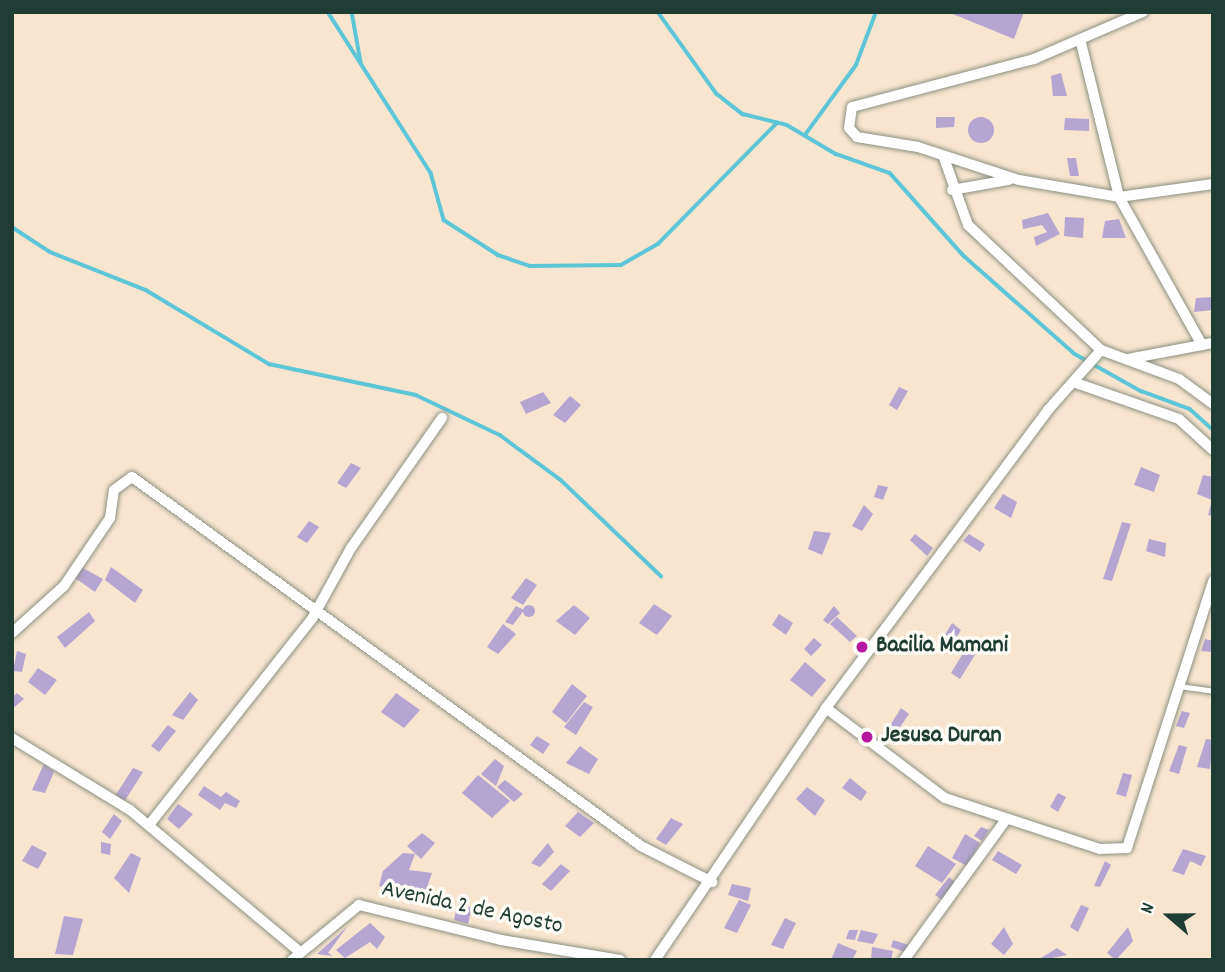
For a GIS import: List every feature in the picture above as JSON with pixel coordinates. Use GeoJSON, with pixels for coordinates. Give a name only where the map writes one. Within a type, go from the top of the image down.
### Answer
{"type":"FeatureCollection","features":[{"type":"Feature","properties":{"kind":"street"},"geometry":{"type":"LineString","coordinates":[[1143,12],[1081,43],[862,103],[847,114],[857,137],[1019,180],[1119,197],[1213,184]]}},
{"type":"Feature","properties":{"kind":"street"},"geometry":{"type":"LineString","coordinates":[[944,158],[952,190],[968,225],[1095,359],[1128,359],[1208,344],[1119,197],[1081,43]]}},
{"type":"Feature","properties":{"kind":"street"},"geometry":{"type":"LineString","coordinates":[[952,190],[1019,180]]}},
{"type":"Feature","properties":{"kind":"street"},"geometry":{"type":"LineString","coordinates":[[655,960],[712,882],[825,708],[1048,410],[1076,383],[1095,359]]}},
{"type":"Feature","properties":{"kind":"street"},"geometry":{"type":"LineString","coordinates":[[1128,359],[1179,379],[1213,404]]}},
{"type":"Feature","properties":{"kind":"street"},"geometry":{"type":"LineString","coordinates":[[1076,383],[1179,419],[1213,450]]}},
{"type":"Feature","properties":{"kind":"street"},"geometry":{"type":"LineString","coordinates":[[149,825],[319,607],[351,548],[442,418]]}},
{"type":"Feature","properties":{"kind":"street"},"geometry":{"type":"LineString","coordinates":[[12,633],[64,586],[110,518],[114,490],[132,477],[319,607],[641,846],[712,882]]}},
{"type":"Feature","properties":{"kind":"street"},"geometry":{"type":"LineString","coordinates":[[825,708],[946,798],[1005,821],[1100,849],[1127,848],[1213,581]]}},
{"type":"Feature","properties":{"kind":"street"},"geometry":{"type":"LineString","coordinates":[[12,738],[149,825],[296,956]]}},
{"type":"Feature","properties":{"kind":"street"},"geometry":{"type":"LineString","coordinates":[[904,960],[1005,821]]}},
{"type":"Feature","properties":{"kind":"street","name":"Avenida 2 de Agosto"},"geometry":{"type":"LineString","coordinates":[[296,956],[359,905],[501,940],[620,960]]}},
{"type":"Feature","properties":{"kind":"lane"},"geometry":{"type":"LineString","coordinates":[[1179,686],[1213,691]]}},
{"type":"Feature","properties":{"kind":"building"},"geometry":{"type":"Polygon","coordinates":[[[948,12],[1024,12],[1014,39],[948,12]]]}},
{"type":"Feature","properties":{"kind":"building"},"geometry":{"type":"Polygon","coordinates":[[[1061,73],[1067,96],[1053,96],[1051,76],[1061,73]]]}},
{"type":"Feature","properties":{"kind":"building"},"geometry":{"type":"Polygon","coordinates":[[[936,117],[955,117],[954,127],[936,128],[936,117]]]}},
{"type":"Feature","properties":{"kind":"building"},"geometry":{"type":"Polygon","coordinates":[[[981,117],[990,121],[994,130],[990,139],[981,143],[972,139],[968,130],[972,121],[981,117]]]}},
{"type":"Feature","properties":{"kind":"building"},"geometry":{"type":"Polygon","coordinates":[[[1065,118],[1089,119],[1089,131],[1064,130],[1065,118]]]}},
{"type":"Feature","properties":{"kind":"building"},"geometry":{"type":"Polygon","coordinates":[[[1067,158],[1076,158],[1079,176],[1070,176],[1067,158]]]}},
{"type":"Feature","properties":{"kind":"building"},"geometry":{"type":"Polygon","coordinates":[[[1048,213],[1060,234],[1036,246],[1034,237],[1047,232],[1042,225],[1023,229],[1022,220],[1048,213]]]}},
{"type":"Feature","properties":{"kind":"building"},"geometry":{"type":"Polygon","coordinates":[[[1065,217],[1084,218],[1083,238],[1064,236],[1065,217]]]}},
{"type":"Feature","properties":{"kind":"building"},"geometry":{"type":"Polygon","coordinates":[[[1119,219],[1126,238],[1102,238],[1105,221],[1119,219]]]}},
{"type":"Feature","properties":{"kind":"building"},"geometry":{"type":"Polygon","coordinates":[[[1213,297],[1213,310],[1194,312],[1196,298],[1213,297]]]}},
{"type":"Feature","properties":{"kind":"building"},"geometry":{"type":"Polygon","coordinates":[[[899,387],[908,391],[897,410],[889,405],[899,387]]]}},
{"type":"Feature","properties":{"kind":"building"},"geometry":{"type":"Polygon","coordinates":[[[543,392],[551,403],[526,414],[520,402],[543,392]]]}},
{"type":"Feature","properties":{"kind":"building"},"geometry":{"type":"Polygon","coordinates":[[[570,396],[581,405],[565,423],[553,415],[570,396]]]}},
{"type":"Feature","properties":{"kind":"building"},"geometry":{"type":"Polygon","coordinates":[[[351,463],[361,468],[346,488],[337,483],[351,463]]]}},
{"type":"Feature","properties":{"kind":"building"},"geometry":{"type":"Polygon","coordinates":[[[1141,467],[1160,475],[1154,492],[1134,485],[1141,467]]]}},
{"type":"Feature","properties":{"kind":"building"},"geometry":{"type":"Polygon","coordinates":[[[1203,475],[1213,477],[1213,516],[1208,515],[1212,500],[1197,494],[1203,475]]]}},
{"type":"Feature","properties":{"kind":"building"},"geometry":{"type":"Polygon","coordinates":[[[878,485],[888,487],[883,500],[874,497],[878,485]]]}},
{"type":"Feature","properties":{"kind":"building"},"geometry":{"type":"Polygon","coordinates":[[[1003,494],[1017,502],[1011,518],[994,508],[1003,494]]]}},
{"type":"Feature","properties":{"kind":"building"},"geometry":{"type":"Polygon","coordinates":[[[864,505],[873,514],[862,531],[852,526],[864,505]]]}},
{"type":"Feature","properties":{"kind":"building"},"geometry":{"type":"Polygon","coordinates":[[[309,521],[319,527],[307,543],[297,537],[309,521]]]}},
{"type":"Feature","properties":{"kind":"building"},"geometry":{"type":"Polygon","coordinates":[[[1122,522],[1131,524],[1112,581],[1103,579],[1122,522]]]}},
{"type":"Feature","properties":{"kind":"building"},"geometry":{"type":"Polygon","coordinates":[[[814,531],[831,533],[822,555],[808,549],[814,531]]]}},
{"type":"Feature","properties":{"kind":"building"},"geometry":{"type":"Polygon","coordinates":[[[915,534],[933,548],[927,556],[910,540],[915,534]]]}},
{"type":"Feature","properties":{"kind":"building"},"geometry":{"type":"Polygon","coordinates":[[[969,534],[985,544],[980,552],[963,541],[969,534]]]}},
{"type":"Feature","properties":{"kind":"building"},"geometry":{"type":"Polygon","coordinates":[[[1149,539],[1166,543],[1165,557],[1146,551],[1149,539]]]}},
{"type":"Feature","properties":{"kind":"building"},"geometry":{"type":"Polygon","coordinates":[[[81,567],[103,579],[95,592],[75,578],[81,567]]]}},
{"type":"Feature","properties":{"kind":"building"},"geometry":{"type":"Polygon","coordinates":[[[111,567],[143,590],[135,603],[105,580],[111,567]]]}},
{"type":"Feature","properties":{"kind":"building"},"geometry":{"type":"Polygon","coordinates":[[[526,578],[537,585],[523,605],[511,598],[526,578]]]}},
{"type":"Feature","properties":{"kind":"building"},"geometry":{"type":"Polygon","coordinates":[[[654,604],[672,616],[657,635],[639,623],[654,604]]]}},
{"type":"Feature","properties":{"kind":"building"},"geometry":{"type":"Polygon","coordinates":[[[529,605],[535,611],[529,617],[523,611],[529,605]]]}},
{"type":"Feature","properties":{"kind":"building"},"geometry":{"type":"Polygon","coordinates":[[[574,605],[590,618],[575,635],[556,621],[574,605]]]}},
{"type":"Feature","properties":{"kind":"building"},"geometry":{"type":"Polygon","coordinates":[[[516,606],[524,610],[513,625],[505,622],[516,606]]]}},
{"type":"Feature","properties":{"kind":"building"},"geometry":{"type":"Polygon","coordinates":[[[834,606],[840,613],[828,624],[823,620],[834,606]]]}},
{"type":"Feature","properties":{"kind":"building"},"geometry":{"type":"Polygon","coordinates":[[[89,612],[95,621],[65,648],[57,637],[89,612]]]}},
{"type":"Feature","properties":{"kind":"building"},"geometry":{"type":"Polygon","coordinates":[[[779,614],[793,623],[786,635],[772,625],[779,614]]]}},
{"type":"Feature","properties":{"kind":"building"},"geometry":{"type":"Polygon","coordinates":[[[837,617],[857,636],[850,642],[830,624],[837,617]]]}},
{"type":"Feature","properties":{"kind":"building"},"geometry":{"type":"Polygon","coordinates":[[[952,623],[961,630],[947,654],[938,647],[952,623]]]}},
{"type":"Feature","properties":{"kind":"building"},"geometry":{"type":"Polygon","coordinates":[[[503,624],[516,634],[498,654],[487,647],[503,624]]]}},
{"type":"Feature","properties":{"kind":"building"},"geometry":{"type":"Polygon","coordinates":[[[814,638],[822,645],[811,656],[804,649],[814,638]]]}},
{"type":"Feature","properties":{"kind":"building"},"geometry":{"type":"Polygon","coordinates":[[[1205,639],[1213,641],[1213,652],[1201,651],[1205,639]]]}},
{"type":"Feature","properties":{"kind":"building"},"geometry":{"type":"Polygon","coordinates":[[[968,645],[978,650],[960,679],[951,673],[968,645]]]}},
{"type":"Feature","properties":{"kind":"building"},"geometry":{"type":"Polygon","coordinates":[[[17,651],[26,654],[22,672],[13,671],[17,651]]]}},
{"type":"Feature","properties":{"kind":"building"},"geometry":{"type":"Polygon","coordinates":[[[805,662],[826,680],[812,697],[790,680],[805,662]]]}},
{"type":"Feature","properties":{"kind":"building"},"geometry":{"type":"Polygon","coordinates":[[[38,668],[57,680],[45,695],[28,682],[38,668]]]}},
{"type":"Feature","properties":{"kind":"building"},"geometry":{"type":"Polygon","coordinates":[[[572,684],[587,696],[566,723],[552,712],[572,684]]]}},
{"type":"Feature","properties":{"kind":"building"},"geometry":{"type":"Polygon","coordinates":[[[190,692],[198,700],[183,720],[172,715],[190,692]]]}},
{"type":"Feature","properties":{"kind":"building"},"geometry":{"type":"Polygon","coordinates":[[[17,693],[24,699],[12,709],[12,698],[17,693]]]}},
{"type":"Feature","properties":{"kind":"building"},"geometry":{"type":"Polygon","coordinates":[[[396,693],[420,710],[404,728],[381,712],[396,693]]]}},
{"type":"Feature","properties":{"kind":"building"},"geometry":{"type":"Polygon","coordinates":[[[584,702],[593,707],[576,735],[564,727],[584,702]]]}},
{"type":"Feature","properties":{"kind":"building"},"geometry":{"type":"Polygon","coordinates":[[[901,708],[909,714],[892,739],[885,734],[901,708]]]}},
{"type":"Feature","properties":{"kind":"building"},"geometry":{"type":"Polygon","coordinates":[[[1182,711],[1190,713],[1184,728],[1176,726],[1182,711]]]}},
{"type":"Feature","properties":{"kind":"building"},"geometry":{"type":"Polygon","coordinates":[[[168,725],[176,731],[159,752],[151,746],[168,725]]]}},
{"type":"Feature","properties":{"kind":"building"},"geometry":{"type":"Polygon","coordinates":[[[537,736],[550,744],[543,754],[530,745],[537,736]]]}},
{"type":"Feature","properties":{"kind":"building"},"geometry":{"type":"Polygon","coordinates":[[[1206,739],[1213,740],[1210,769],[1197,767],[1206,739]]]}},
{"type":"Feature","properties":{"kind":"building"},"geometry":{"type":"Polygon","coordinates":[[[1179,745],[1187,747],[1179,774],[1169,771],[1179,745]]]}},
{"type":"Feature","properties":{"kind":"building"},"geometry":{"type":"Polygon","coordinates":[[[580,746],[598,759],[589,774],[566,763],[580,746]]]}},
{"type":"Feature","properties":{"kind":"building"},"geometry":{"type":"Polygon","coordinates":[[[495,759],[504,766],[496,786],[481,774],[495,759]]]}},
{"type":"Feature","properties":{"kind":"building"},"geometry":{"type":"Polygon","coordinates":[[[44,764],[54,772],[45,793],[32,790],[44,764]]]}},
{"type":"Feature","properties":{"kind":"building"},"geometry":{"type":"Polygon","coordinates":[[[133,768],[143,772],[124,802],[115,796],[133,768]]]}},
{"type":"Feature","properties":{"kind":"building"},"geometry":{"type":"Polygon","coordinates":[[[1123,773],[1132,775],[1126,797],[1116,794],[1123,773]]]}},
{"type":"Feature","properties":{"kind":"building"},"geometry":{"type":"Polygon","coordinates":[[[478,775],[510,801],[492,818],[462,793],[478,775]]]}},
{"type":"Feature","properties":{"kind":"building"},"geometry":{"type":"Polygon","coordinates":[[[850,778],[867,792],[861,801],[842,788],[850,778]]]}},
{"type":"Feature","properties":{"kind":"building"},"geometry":{"type":"Polygon","coordinates":[[[505,780],[523,794],[514,802],[497,787],[505,780]]]}},
{"type":"Feature","properties":{"kind":"building"},"geometry":{"type":"Polygon","coordinates":[[[204,786],[221,797],[226,792],[240,801],[236,808],[225,803],[220,810],[198,795],[204,786]]]}},
{"type":"Feature","properties":{"kind":"building"},"geometry":{"type":"Polygon","coordinates":[[[807,787],[825,800],[815,816],[796,799],[807,787]]]}},
{"type":"Feature","properties":{"kind":"building"},"geometry":{"type":"Polygon","coordinates":[[[1058,793],[1066,797],[1058,812],[1050,807],[1058,793]]]}},
{"type":"Feature","properties":{"kind":"building"},"geometry":{"type":"Polygon","coordinates":[[[178,804],[193,814],[179,829],[167,819],[178,804]]]}},
{"type":"Feature","properties":{"kind":"building"},"geometry":{"type":"Polygon","coordinates":[[[578,812],[594,823],[580,837],[565,826],[578,812]]]}},
{"type":"Feature","properties":{"kind":"building"},"geometry":{"type":"Polygon","coordinates":[[[114,814],[122,821],[110,839],[102,832],[114,814]]]}},
{"type":"Feature","properties":{"kind":"building"},"geometry":{"type":"Polygon","coordinates":[[[671,818],[683,824],[666,845],[656,839],[671,818]]]}},
{"type":"Feature","properties":{"kind":"building"},"geometry":{"type":"Polygon","coordinates":[[[981,827],[989,830],[982,841],[974,836],[981,827]]]}},
{"type":"Feature","properties":{"kind":"building"},"geometry":{"type":"Polygon","coordinates":[[[422,833],[435,843],[421,859],[407,846],[422,833]]]}},
{"type":"Feature","properties":{"kind":"building"},"geometry":{"type":"Polygon","coordinates":[[[965,834],[980,843],[967,866],[952,858],[965,834]]]}},
{"type":"Feature","properties":{"kind":"building"},"geometry":{"type":"Polygon","coordinates":[[[101,842],[111,844],[110,855],[101,853],[101,842]]]}},
{"type":"Feature","properties":{"kind":"building"},"geometry":{"type":"Polygon","coordinates":[[[548,843],[554,852],[540,867],[531,863],[548,843]]]}},
{"type":"Feature","properties":{"kind":"building"},"geometry":{"type":"Polygon","coordinates":[[[32,845],[47,853],[38,869],[22,861],[32,845]]]}},
{"type":"Feature","properties":{"kind":"building"},"geometry":{"type":"Polygon","coordinates":[[[928,846],[956,864],[942,883],[915,866],[928,846]]]}},
{"type":"Feature","properties":{"kind":"building"},"geometry":{"type":"Polygon","coordinates":[[[1183,849],[1206,856],[1201,866],[1190,861],[1184,875],[1172,871],[1183,849]]]}},
{"type":"Feature","properties":{"kind":"building"},"geometry":{"type":"Polygon","coordinates":[[[998,851],[1022,865],[1016,874],[992,860],[998,851]]]}},
{"type":"Feature","properties":{"kind":"building"},"geometry":{"type":"Polygon","coordinates":[[[131,853],[141,858],[129,893],[114,878],[131,853]]]}},
{"type":"Feature","properties":{"kind":"building"},"geometry":{"type":"Polygon","coordinates":[[[403,853],[415,854],[409,870],[432,873],[424,896],[379,886],[383,871],[403,853]]]}},
{"type":"Feature","properties":{"kind":"building"},"geometry":{"type":"Polygon","coordinates":[[[1105,861],[1111,865],[1100,887],[1094,886],[1105,861]]]}},
{"type":"Feature","properties":{"kind":"building"},"geometry":{"type":"Polygon","coordinates":[[[561,864],[570,871],[551,891],[542,884],[561,864]]]}},
{"type":"Feature","properties":{"kind":"building"},"geometry":{"type":"Polygon","coordinates":[[[949,877],[955,882],[942,900],[935,895],[949,877]]]}},
{"type":"Feature","properties":{"kind":"building"},"geometry":{"type":"Polygon","coordinates":[[[732,884],[751,888],[748,901],[728,895],[732,884]]]}},
{"type":"Feature","properties":{"kind":"building"},"geometry":{"type":"Polygon","coordinates":[[[739,900],[751,905],[737,933],[724,928],[739,900]]]}},
{"type":"Feature","properties":{"kind":"building"},"geometry":{"type":"Polygon","coordinates":[[[1081,905],[1089,908],[1078,932],[1070,927],[1081,905]]]}},
{"type":"Feature","properties":{"kind":"building"},"geometry":{"type":"Polygon","coordinates":[[[457,906],[472,907],[468,924],[454,920],[457,906]]]}},
{"type":"Feature","properties":{"kind":"building"},"geometry":{"type":"Polygon","coordinates":[[[64,916],[83,919],[73,955],[55,954],[64,916]]]}},
{"type":"Feature","properties":{"kind":"building"},"geometry":{"type":"Polygon","coordinates":[[[785,918],[796,923],[783,949],[771,945],[785,918]]]}},
{"type":"Feature","properties":{"kind":"building"},"geometry":{"type":"Polygon","coordinates":[[[370,923],[385,937],[377,949],[370,942],[345,958],[336,950],[370,923]]]}},
{"type":"Feature","properties":{"kind":"building"},"geometry":{"type":"Polygon","coordinates":[[[347,927],[328,953],[333,956],[317,954],[347,927]]]}},
{"type":"Feature","properties":{"kind":"building"},"geometry":{"type":"Polygon","coordinates":[[[1004,927],[1013,944],[1004,955],[991,944],[1004,927]]]}},
{"type":"Feature","properties":{"kind":"building"},"geometry":{"type":"Polygon","coordinates":[[[1128,927],[1133,941],[1116,960],[1107,953],[1128,927]]]}},
{"type":"Feature","properties":{"kind":"building"},"geometry":{"type":"Polygon","coordinates":[[[849,930],[858,930],[855,940],[846,939],[849,930]]]}},
{"type":"Feature","properties":{"kind":"building"},"geometry":{"type":"Polygon","coordinates":[[[861,930],[878,934],[873,944],[857,941],[861,930]]]}},
{"type":"Feature","properties":{"kind":"building"},"geometry":{"type":"Polygon","coordinates":[[[893,940],[909,945],[905,952],[891,947],[893,940]]]}},
{"type":"Feature","properties":{"kind":"building"},"geometry":{"type":"Polygon","coordinates":[[[838,943],[857,951],[852,960],[831,960],[838,943]]]}},
{"type":"Feature","properties":{"kind":"building"},"geometry":{"type":"Polygon","coordinates":[[[872,947],[893,951],[891,960],[871,960],[872,947]]]}},
{"type":"Feature","properties":{"kind":"building"},"geometry":{"type":"Polygon","coordinates":[[[1057,948],[1067,955],[1042,960],[1041,958],[1057,948]]]}},
{"type":"Feature","properties":{"kind":"waterway"},"geometry":{"type":"LineString","coordinates":[[328,12],[431,173],[444,220],[498,255],[530,266],[621,265],[658,244],[777,123]]}},
{"type":"Feature","properties":{"kind":"waterway"},"geometry":{"type":"LineString","coordinates":[[352,12],[361,62]]}},
{"type":"Feature","properties":{"kind":"waterway"},"geometry":{"type":"LineString","coordinates":[[658,12],[717,94],[743,114],[787,125],[836,154],[890,173],[963,255],[1075,354],[1141,391],[1190,409],[1213,430]]}},
{"type":"Feature","properties":{"kind":"waterway"},"geometry":{"type":"LineString","coordinates":[[805,135],[856,65],[876,12]]}},
{"type":"Feature","properties":{"kind":"waterway"},"geometry":{"type":"LineString","coordinates":[[12,227],[50,252],[146,290],[269,364],[416,395],[500,435],[561,480],[661,576]]}},
{"type":"Feature","properties":{"kind":"place","name":"Bacilia Mamani"},"geometry":{"type":"Point","coordinates":[862,647]}},
{"type":"Feature","properties":{"kind":"place","name":"Jesusa Duran"},"geometry":{"type":"Point","coordinates":[867,737]}}]}
